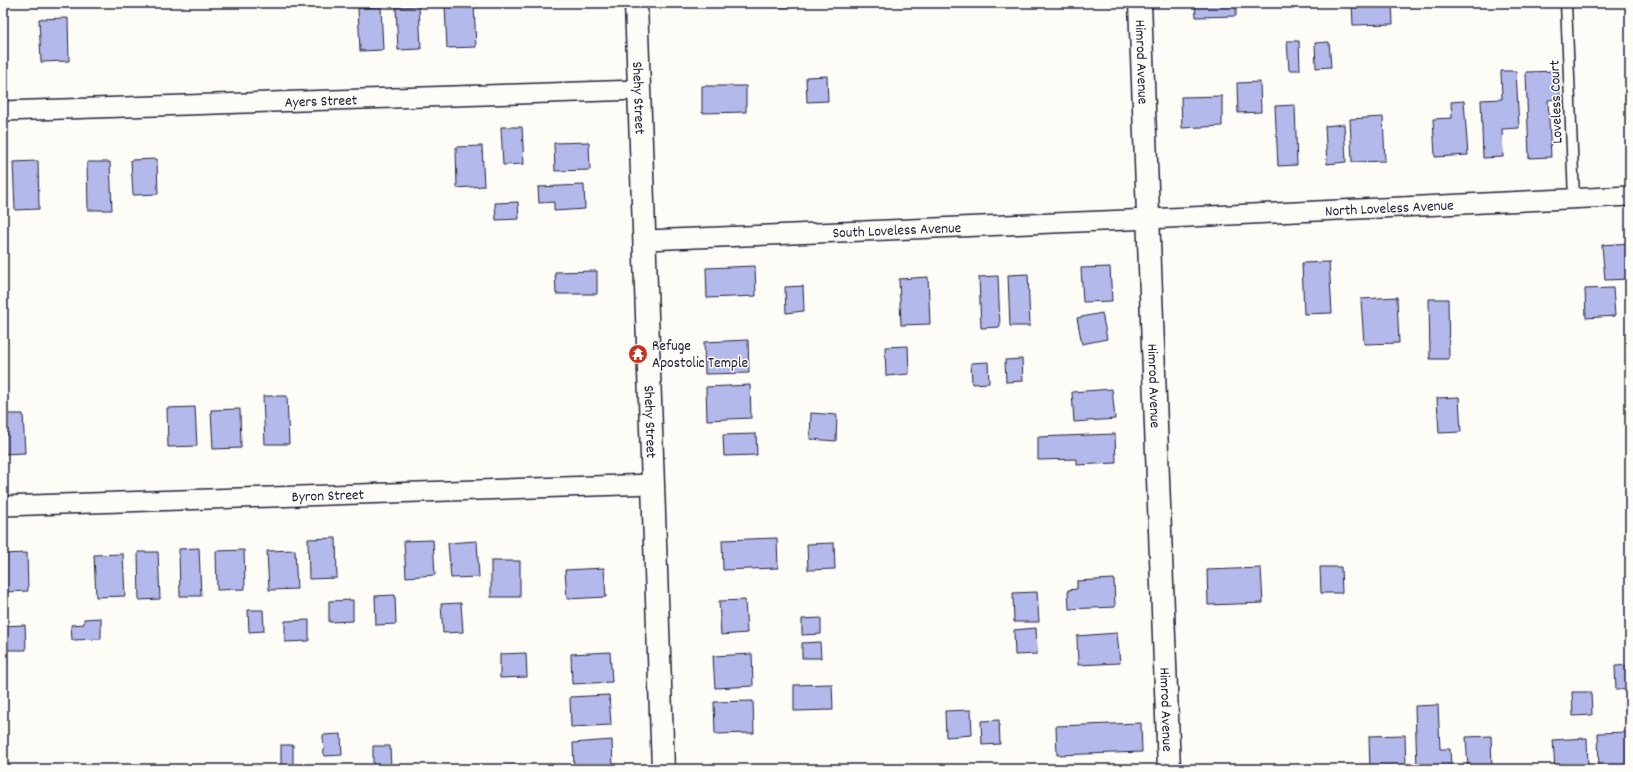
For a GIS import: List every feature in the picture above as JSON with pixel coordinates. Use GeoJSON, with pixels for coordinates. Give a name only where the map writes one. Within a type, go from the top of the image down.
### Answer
{"type":"FeatureCollection","features":[{"type":"Feature","properties":{"kind":"street","name":"Shehy Street"},"geometry":{"type":"LineString","coordinates":[[636,3],[638,90],[646,240],[663,769]]}},
{"type":"Feature","properties":{"kind":"street","name":"Himrod Avenue"},"geometry":{"type":"LineString","coordinates":[[1140,3],[1169,769]]}},
{"type":"Feature","properties":{"kind":"street","name":"Ayers Street"},"geometry":{"type":"LineString","coordinates":[[3,111],[638,90]]}},
{"type":"Feature","properties":{"kind":"street","name":"North Loveless Avenue"},"geometry":{"type":"LineString","coordinates":[[1148,219],[1630,196]]}},
{"type":"Feature","properties":{"kind":"street","name":"South Loveless Avenue"},"geometry":{"type":"LineString","coordinates":[[646,240],[1148,219]]}},
{"type":"Feature","properties":{"kind":"street","name":"Byron Street"},"geometry":{"type":"LineString","coordinates":[[3,506],[653,484]]}},
{"type":"Feature","properties":{"kind":"lane","name":"Loveless Court"},"geometry":{"type":"LineString","coordinates":[[1566,3],[1574,199]]}},
{"type":"Feature","properties":{"kind":"building"},"geometry":{"type":"Polygon","coordinates":[[[773,3],[794,3],[794,7],[773,7],[773,3]]]}},
{"type":"Feature","properties":{"kind":"building"},"geometry":{"type":"Polygon","coordinates":[[[1195,3],[1236,3],[1236,16],[1196,17],[1195,3]]]}},
{"type":"Feature","properties":{"kind":"building"},"geometry":{"type":"Polygon","coordinates":[[[1352,3],[1392,3],[1393,24],[1353,25],[1352,3]]]}},
{"type":"Feature","properties":{"kind":"building"},"geometry":{"type":"Polygon","coordinates":[[[474,4],[476,47],[447,48],[445,5],[474,4]]]}},
{"type":"Feature","properties":{"kind":"building"},"geometry":{"type":"Polygon","coordinates":[[[419,6],[421,49],[398,50],[396,7],[419,6]]]}},
{"type":"Feature","properties":{"kind":"building"},"geometry":{"type":"Polygon","coordinates":[[[381,7],[383,50],[360,51],[358,8],[381,7]]]}},
{"type":"Feature","properties":{"kind":"building"},"geometry":{"type":"Polygon","coordinates":[[[68,18],[69,61],[41,62],[39,19],[68,18]]]}},
{"type":"Feature","properties":{"kind":"building"},"geometry":{"type":"Polygon","coordinates":[[[1287,41],[1299,41],[1300,70],[1289,70],[1287,41]]]}},
{"type":"Feature","properties":{"kind":"building"},"geometry":{"type":"Polygon","coordinates":[[[1329,42],[1331,67],[1316,68],[1315,43],[1329,42]]]}},
{"type":"Feature","properties":{"kind":"building"},"geometry":{"type":"Polygon","coordinates":[[[1501,71],[1516,71],[1519,128],[1502,129],[1503,157],[1483,158],[1481,100],[1502,99],[1501,71]]]}},
{"type":"Feature","properties":{"kind":"building"},"geometry":{"type":"Polygon","coordinates":[[[1559,71],[1560,99],[1548,100],[1551,157],[1529,158],[1526,72],[1559,71]]]}},
{"type":"Feature","properties":{"kind":"building"},"geometry":{"type":"Polygon","coordinates":[[[827,76],[828,101],[807,102],[806,77],[827,76]]]}},
{"type":"Feature","properties":{"kind":"building"},"geometry":{"type":"Polygon","coordinates":[[[1260,82],[1261,112],[1238,113],[1237,83],[1260,82]]]}},
{"type":"Feature","properties":{"kind":"building"},"geometry":{"type":"Polygon","coordinates":[[[702,86],[746,86],[746,112],[702,113],[702,86]]]}},
{"type":"Feature","properties":{"kind":"building"},"geometry":{"type":"Polygon","coordinates":[[[1222,96],[1222,126],[1182,128],[1181,97],[1222,96]]]}},
{"type":"Feature","properties":{"kind":"building"},"geometry":{"type":"Polygon","coordinates":[[[1464,101],[1468,155],[1435,157],[1433,119],[1452,118],[1451,102],[1464,101]]]}},
{"type":"Feature","properties":{"kind":"building"},"geometry":{"type":"Polygon","coordinates":[[[1295,105],[1297,165],[1278,166],[1275,106],[1295,105]]]}},
{"type":"Feature","properties":{"kind":"building"},"geometry":{"type":"Polygon","coordinates":[[[1383,117],[1385,161],[1352,162],[1350,119],[1383,117]]]}},
{"type":"Feature","properties":{"kind":"building"},"geometry":{"type":"Polygon","coordinates":[[[1344,124],[1346,162],[1327,164],[1325,126],[1344,124]]]}},
{"type":"Feature","properties":{"kind":"building"},"geometry":{"type":"Polygon","coordinates":[[[501,127],[522,127],[524,164],[503,165],[501,127]]]}},
{"type":"Feature","properties":{"kind":"building"},"geometry":{"type":"Polygon","coordinates":[[[589,142],[590,170],[555,171],[554,143],[589,142]]]}},
{"type":"Feature","properties":{"kind":"building"},"geometry":{"type":"Polygon","coordinates":[[[482,146],[484,186],[457,188],[456,147],[482,146]]]}},
{"type":"Feature","properties":{"kind":"building"},"geometry":{"type":"Polygon","coordinates":[[[157,159],[158,194],[133,195],[131,160],[157,159]]]}},
{"type":"Feature","properties":{"kind":"building"},"geometry":{"type":"Polygon","coordinates":[[[38,161],[39,209],[15,210],[13,162],[38,161]]]}},
{"type":"Feature","properties":{"kind":"building"},"geometry":{"type":"Polygon","coordinates":[[[87,162],[110,162],[112,210],[88,210],[87,162]]]}},
{"type":"Feature","properties":{"kind":"building"},"geometry":{"type":"Polygon","coordinates":[[[584,185],[585,209],[554,211],[554,202],[539,203],[538,187],[584,185]]]}},
{"type":"Feature","properties":{"kind":"building"},"geometry":{"type":"Polygon","coordinates":[[[518,202],[519,219],[496,220],[495,203],[518,202]]]}},
{"type":"Feature","properties":{"kind":"building"},"geometry":{"type":"Polygon","coordinates":[[[1630,243],[1630,279],[1605,280],[1602,245],[1630,243]]]}},
{"type":"Feature","properties":{"kind":"building"},"geometry":{"type":"Polygon","coordinates":[[[1329,262],[1332,313],[1304,314],[1302,263],[1329,262]]]}},
{"type":"Feature","properties":{"kind":"building"},"geometry":{"type":"Polygon","coordinates":[[[755,266],[756,296],[707,298],[706,268],[755,266]]]}},
{"type":"Feature","properties":{"kind":"building"},"geometry":{"type":"Polygon","coordinates":[[[1110,267],[1112,301],[1083,302],[1081,268],[1110,267]]]}},
{"type":"Feature","properties":{"kind":"building"},"geometry":{"type":"Polygon","coordinates":[[[597,271],[597,294],[556,294],[555,272],[597,271]]]}},
{"type":"Feature","properties":{"kind":"building"},"geometry":{"type":"Polygon","coordinates":[[[1028,274],[1030,326],[1010,326],[1008,275],[1028,274]]]}},
{"type":"Feature","properties":{"kind":"building"},"geometry":{"type":"Polygon","coordinates":[[[998,276],[1000,327],[981,328],[979,277],[998,276]]]}},
{"type":"Feature","properties":{"kind":"building"},"geometry":{"type":"Polygon","coordinates":[[[928,277],[930,324],[901,325],[899,279],[928,277]]]}},
{"type":"Feature","properties":{"kind":"building"},"geometry":{"type":"Polygon","coordinates":[[[803,286],[804,311],[786,313],[785,287],[803,286]]]}},
{"type":"Feature","properties":{"kind":"building"},"geometry":{"type":"Polygon","coordinates":[[[1613,288],[1615,316],[1586,318],[1585,289],[1613,288]]]}},
{"type":"Feature","properties":{"kind":"building"},"geometry":{"type":"Polygon","coordinates":[[[1397,297],[1399,343],[1364,344],[1361,299],[1397,297]]]}},
{"type":"Feature","properties":{"kind":"building"},"geometry":{"type":"Polygon","coordinates":[[[1429,299],[1448,299],[1449,359],[1430,359],[1429,299]]]}},
{"type":"Feature","properties":{"kind":"building"},"geometry":{"type":"Polygon","coordinates":[[[1102,313],[1107,339],[1082,344],[1077,318],[1102,313]]]}},
{"type":"Feature","properties":{"kind":"building"},"geometry":{"type":"Polygon","coordinates":[[[748,340],[749,373],[705,374],[704,342],[748,340]]]}},
{"type":"Feature","properties":{"kind":"building"},"geometry":{"type":"Polygon","coordinates":[[[908,346],[909,374],[886,376],[885,347],[908,346]]]}},
{"type":"Feature","properties":{"kind":"building"},"geometry":{"type":"Polygon","coordinates":[[[1022,359],[1023,381],[1006,382],[1005,360],[1022,359]]]}},
{"type":"Feature","properties":{"kind":"building"},"geometry":{"type":"Polygon","coordinates":[[[988,362],[989,383],[972,384],[971,363],[988,362]]]}},
{"type":"Feature","properties":{"kind":"building"},"geometry":{"type":"Polygon","coordinates":[[[750,385],[751,418],[707,420],[706,387],[750,385]]]}},
{"type":"Feature","properties":{"kind":"building"},"geometry":{"type":"Polygon","coordinates":[[[1112,389],[1115,419],[1074,422],[1072,392],[1112,389]]]}},
{"type":"Feature","properties":{"kind":"building"},"geometry":{"type":"Polygon","coordinates":[[[263,396],[287,396],[289,444],[265,444],[263,396]]]}},
{"type":"Feature","properties":{"kind":"building"},"geometry":{"type":"Polygon","coordinates":[[[1459,397],[1461,432],[1439,433],[1437,398],[1459,397]]]}},
{"type":"Feature","properties":{"kind":"building"},"geometry":{"type":"Polygon","coordinates":[[[195,407],[197,446],[168,447],[167,408],[195,407]]]}},
{"type":"Feature","properties":{"kind":"building"},"geometry":{"type":"Polygon","coordinates":[[[240,409],[241,448],[213,449],[211,410],[240,409]]]}},
{"type":"Feature","properties":{"kind":"building"},"geometry":{"type":"Polygon","coordinates":[[[811,413],[837,415],[836,441],[810,439],[811,413]]]}},
{"type":"Feature","properties":{"kind":"building"},"geometry":{"type":"Polygon","coordinates":[[[3,414],[23,414],[25,453],[3,454],[3,414]]]}},
{"type":"Feature","properties":{"kind":"building"},"geometry":{"type":"Polygon","coordinates":[[[756,434],[757,455],[724,456],[723,435],[756,434]]]}},
{"type":"Feature","properties":{"kind":"building"},"geometry":{"type":"Polygon","coordinates":[[[1115,434],[1116,463],[1077,465],[1077,459],[1038,460],[1038,437],[1115,434]]]}},
{"type":"Feature","properties":{"kind":"building"},"geometry":{"type":"Polygon","coordinates":[[[336,538],[337,578],[309,579],[308,539],[336,538]]]}},
{"type":"Feature","properties":{"kind":"building"},"geometry":{"type":"Polygon","coordinates":[[[777,538],[778,568],[723,570],[722,540],[777,538]]]}},
{"type":"Feature","properties":{"kind":"building"},"geometry":{"type":"Polygon","coordinates":[[[433,540],[435,575],[406,577],[404,541],[433,540]]]}},
{"type":"Feature","properties":{"kind":"building"},"geometry":{"type":"Polygon","coordinates":[[[477,541],[479,577],[451,578],[448,543],[477,541]]]}},
{"type":"Feature","properties":{"kind":"building"},"geometry":{"type":"Polygon","coordinates":[[[834,543],[835,569],[808,570],[807,544],[834,543]]]}},
{"type":"Feature","properties":{"kind":"building"},"geometry":{"type":"Polygon","coordinates":[[[199,548],[201,596],[180,596],[179,549],[199,548]]]}},
{"type":"Feature","properties":{"kind":"building"},"geometry":{"type":"Polygon","coordinates":[[[244,550],[245,589],[217,590],[216,551],[244,550]]]}},
{"type":"Feature","properties":{"kind":"building"},"geometry":{"type":"Polygon","coordinates":[[[295,550],[297,589],[269,590],[267,551],[295,550]]]}},
{"type":"Feature","properties":{"kind":"building"},"geometry":{"type":"Polygon","coordinates":[[[138,552],[158,552],[160,599],[139,600],[138,552]]]}},
{"type":"Feature","properties":{"kind":"building"},"geometry":{"type":"Polygon","coordinates":[[[27,553],[28,591],[3,592],[3,554],[27,553]]]}},
{"type":"Feature","properties":{"kind":"building"},"geometry":{"type":"Polygon","coordinates":[[[123,554],[125,596],[96,597],[94,555],[123,554]]]}},
{"type":"Feature","properties":{"kind":"building"},"geometry":{"type":"Polygon","coordinates":[[[491,561],[520,561],[520,597],[491,597],[491,561]]]}},
{"type":"Feature","properties":{"kind":"building"},"geometry":{"type":"Polygon","coordinates":[[[1320,567],[1341,567],[1342,593],[1321,593],[1320,567]]]}},
{"type":"Feature","properties":{"kind":"building"},"geometry":{"type":"Polygon","coordinates":[[[604,568],[606,597],[567,599],[565,570],[604,568]]]}},
{"type":"Feature","properties":{"kind":"building"},"geometry":{"type":"Polygon","coordinates":[[[1261,568],[1263,603],[1208,605],[1207,570],[1261,568]]]}},
{"type":"Feature","properties":{"kind":"building"},"geometry":{"type":"Polygon","coordinates":[[[1114,579],[1115,607],[1069,609],[1068,590],[1077,589],[1077,581],[1114,579]]]}},
{"type":"Feature","properties":{"kind":"building"},"geometry":{"type":"Polygon","coordinates":[[[1037,592],[1039,622],[1014,622],[1013,593],[1037,592]]]}},
{"type":"Feature","properties":{"kind":"building"},"geometry":{"type":"Polygon","coordinates":[[[395,595],[396,624],[376,625],[375,596],[395,595]]]}},
{"type":"Feature","properties":{"kind":"building"},"geometry":{"type":"Polygon","coordinates":[[[353,600],[353,621],[329,622],[329,601],[353,600]]]}},
{"type":"Feature","properties":{"kind":"building"},"geometry":{"type":"Polygon","coordinates":[[[745,600],[747,633],[721,635],[719,601],[745,600]]]}},
{"type":"Feature","properties":{"kind":"building"},"geometry":{"type":"Polygon","coordinates":[[[461,603],[463,632],[443,633],[441,604],[461,603]]]}},
{"type":"Feature","properties":{"kind":"building"},"geometry":{"type":"Polygon","coordinates":[[[248,610],[263,610],[264,631],[249,632],[248,610]]]}},
{"type":"Feature","properties":{"kind":"building"},"geometry":{"type":"Polygon","coordinates":[[[101,618],[101,639],[72,640],[71,625],[84,624],[84,619],[101,618]]]}},
{"type":"Feature","properties":{"kind":"building"},"geometry":{"type":"Polygon","coordinates":[[[821,618],[821,634],[802,635],[802,619],[821,618]]]}},
{"type":"Feature","properties":{"kind":"building"},"geometry":{"type":"Polygon","coordinates":[[[309,620],[309,641],[285,642],[285,621],[309,620]]]}},
{"type":"Feature","properties":{"kind":"building"},"geometry":{"type":"Polygon","coordinates":[[[25,625],[26,650],[3,650],[3,626],[25,625]]]}},
{"type":"Feature","properties":{"kind":"building"},"geometry":{"type":"Polygon","coordinates":[[[1036,628],[1037,654],[1015,655],[1014,630],[1036,628]]]}},
{"type":"Feature","properties":{"kind":"building"},"geometry":{"type":"Polygon","coordinates":[[[1117,633],[1120,663],[1078,665],[1077,636],[1117,633]]]}},
{"type":"Feature","properties":{"kind":"building"},"geometry":{"type":"Polygon","coordinates":[[[820,642],[821,658],[802,658],[802,643],[820,642]]]}},
{"type":"Feature","properties":{"kind":"building"},"geometry":{"type":"Polygon","coordinates":[[[610,652],[612,682],[572,684],[571,654],[610,652]]]}},
{"type":"Feature","properties":{"kind":"building"},"geometry":{"type":"Polygon","coordinates":[[[526,653],[527,677],[500,678],[500,654],[526,653]]]}},
{"type":"Feature","properties":{"kind":"building"},"geometry":{"type":"Polygon","coordinates":[[[752,654],[753,686],[715,688],[713,656],[752,654]]]}},
{"type":"Feature","properties":{"kind":"building"},"geometry":{"type":"Polygon","coordinates":[[[1630,665],[1630,689],[1616,690],[1615,666],[1630,665]]]}},
{"type":"Feature","properties":{"kind":"building"},"geometry":{"type":"Polygon","coordinates":[[[832,684],[833,710],[794,711],[794,685],[832,684]]]}},
{"type":"Feature","properties":{"kind":"building"},"geometry":{"type":"Polygon","coordinates":[[[1572,692],[1591,692],[1592,715],[1573,716],[1572,692]]]}},
{"type":"Feature","properties":{"kind":"building"},"geometry":{"type":"Polygon","coordinates":[[[609,695],[611,725],[571,727],[570,697],[609,695]]]}},
{"type":"Feature","properties":{"kind":"building"},"geometry":{"type":"Polygon","coordinates":[[[753,701],[754,733],[715,734],[714,702],[753,701]]]}},
{"type":"Feature","properties":{"kind":"building"},"geometry":{"type":"Polygon","coordinates":[[[1438,705],[1440,749],[1450,749],[1451,769],[1417,769],[1415,706],[1438,705]]]}},
{"type":"Feature","properties":{"kind":"building"},"geometry":{"type":"Polygon","coordinates":[[[971,710],[972,735],[946,737],[945,711],[971,710]]]}},
{"type":"Feature","properties":{"kind":"building"},"geometry":{"type":"Polygon","coordinates":[[[999,720],[1000,744],[982,745],[981,721],[999,720]]]}},
{"type":"Feature","properties":{"kind":"building"},"geometry":{"type":"Polygon","coordinates":[[[1141,723],[1142,752],[1057,755],[1056,726],[1141,723]]]}},
{"type":"Feature","properties":{"kind":"building"},"geometry":{"type":"Polygon","coordinates":[[[1630,732],[1630,769],[1599,769],[1598,733],[1630,732]]]}},
{"type":"Feature","properties":{"kind":"building"},"geometry":{"type":"Polygon","coordinates":[[[341,734],[342,755],[324,756],[323,735],[341,734]]]}},
{"type":"Feature","properties":{"kind":"building"},"geometry":{"type":"Polygon","coordinates":[[[1405,735],[1406,769],[1370,769],[1369,736],[1405,735]]]}},
{"type":"Feature","properties":{"kind":"building"},"geometry":{"type":"Polygon","coordinates":[[[1491,736],[1492,769],[1468,769],[1466,737],[1491,736]]]}},
{"type":"Feature","properties":{"kind":"building"},"geometry":{"type":"Polygon","coordinates":[[[1587,738],[1588,769],[1555,769],[1553,740],[1587,738]]]}},
{"type":"Feature","properties":{"kind":"building"},"geometry":{"type":"Polygon","coordinates":[[[612,740],[613,769],[574,769],[573,743],[612,740]]]}},
{"type":"Feature","properties":{"kind":"building"},"geometry":{"type":"Polygon","coordinates":[[[281,745],[293,745],[293,768],[281,768],[281,745]]]}},
{"type":"Feature","properties":{"kind":"building"},"geometry":{"type":"Polygon","coordinates":[[[373,746],[390,746],[391,769],[373,769],[373,746]]]}},
{"type":"Feature","properties":{"kind":"building"},"geometry":{"type":"Polygon","coordinates":[[[517,765],[517,769],[499,769],[499,766],[517,765]]]}},
{"type":"Feature","properties":{"kind":"building"},"geometry":{"type":"Polygon","coordinates":[[[954,766],[954,769],[923,769],[923,767],[954,766]]]}},
{"type":"Feature","properties":{"kind":"building"},"geometry":{"type":"Polygon","coordinates":[[[871,767],[899,767],[899,769],[871,769],[871,767]]]}},
{"type":"Feature","properties":{"kind":"place","name":"Refuge Apostolic Temple"},"geometry":{"type":"Point","coordinates":[638,354]}}]}
